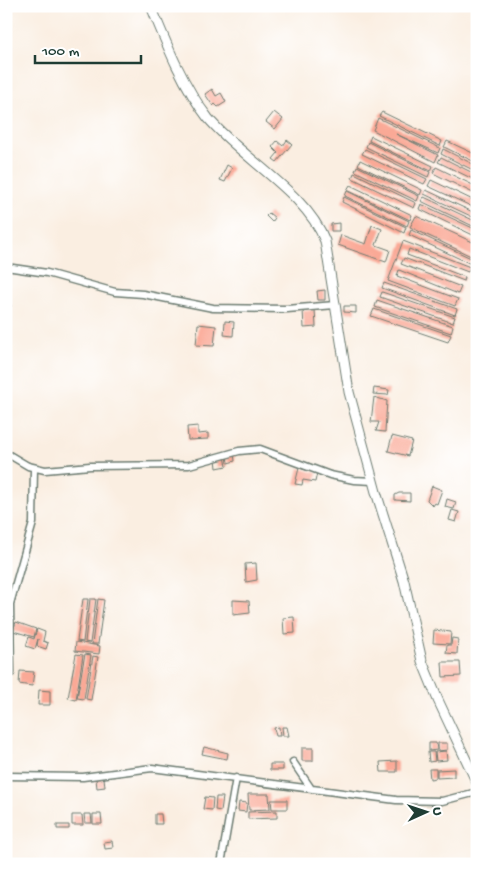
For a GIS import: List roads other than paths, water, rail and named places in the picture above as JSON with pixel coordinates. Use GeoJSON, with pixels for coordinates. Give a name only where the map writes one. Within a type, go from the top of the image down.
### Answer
{"type":"FeatureCollection","features":[{"type":"Feature","properties":{"kind":"street"},"geometry":{"type":"LineString","coordinates":[[151,6],[194,98],[209,118],[297,201],[321,229],[325,241],[336,305],[349,392],[373,481],[404,581],[422,661],[477,783]]}},
{"type":"Feature","properties":{"kind":"street"},"geometry":{"type":"LineString","coordinates":[[6,267],[47,274],[115,292],[142,294],[213,308],[287,309],[336,305]]}},
{"type":"Feature","properties":{"kind":"street"},"geometry":{"type":"LineString","coordinates":[[6,453],[34,468],[45,470],[90,466],[189,465],[239,450],[260,449],[271,451],[330,475],[373,481]]}},
{"type":"Feature","properties":{"kind":"street"},"geometry":{"type":"LineString","coordinates":[[11,673],[10,604],[33,523],[34,468]]}},
{"type":"Feature","properties":{"kind":"street"},"geometry":{"type":"LineString","coordinates":[[293,762],[310,787]]}},
{"type":"Feature","properties":{"kind":"street"},"geometry":{"type":"LineString","coordinates":[[6,776],[83,777],[152,768],[310,787],[396,800],[427,801],[457,798],[477,792]]}},
{"type":"Feature","properties":{"kind":"street"},"geometry":{"type":"LineString","coordinates":[[221,862],[236,778]]}}]}
